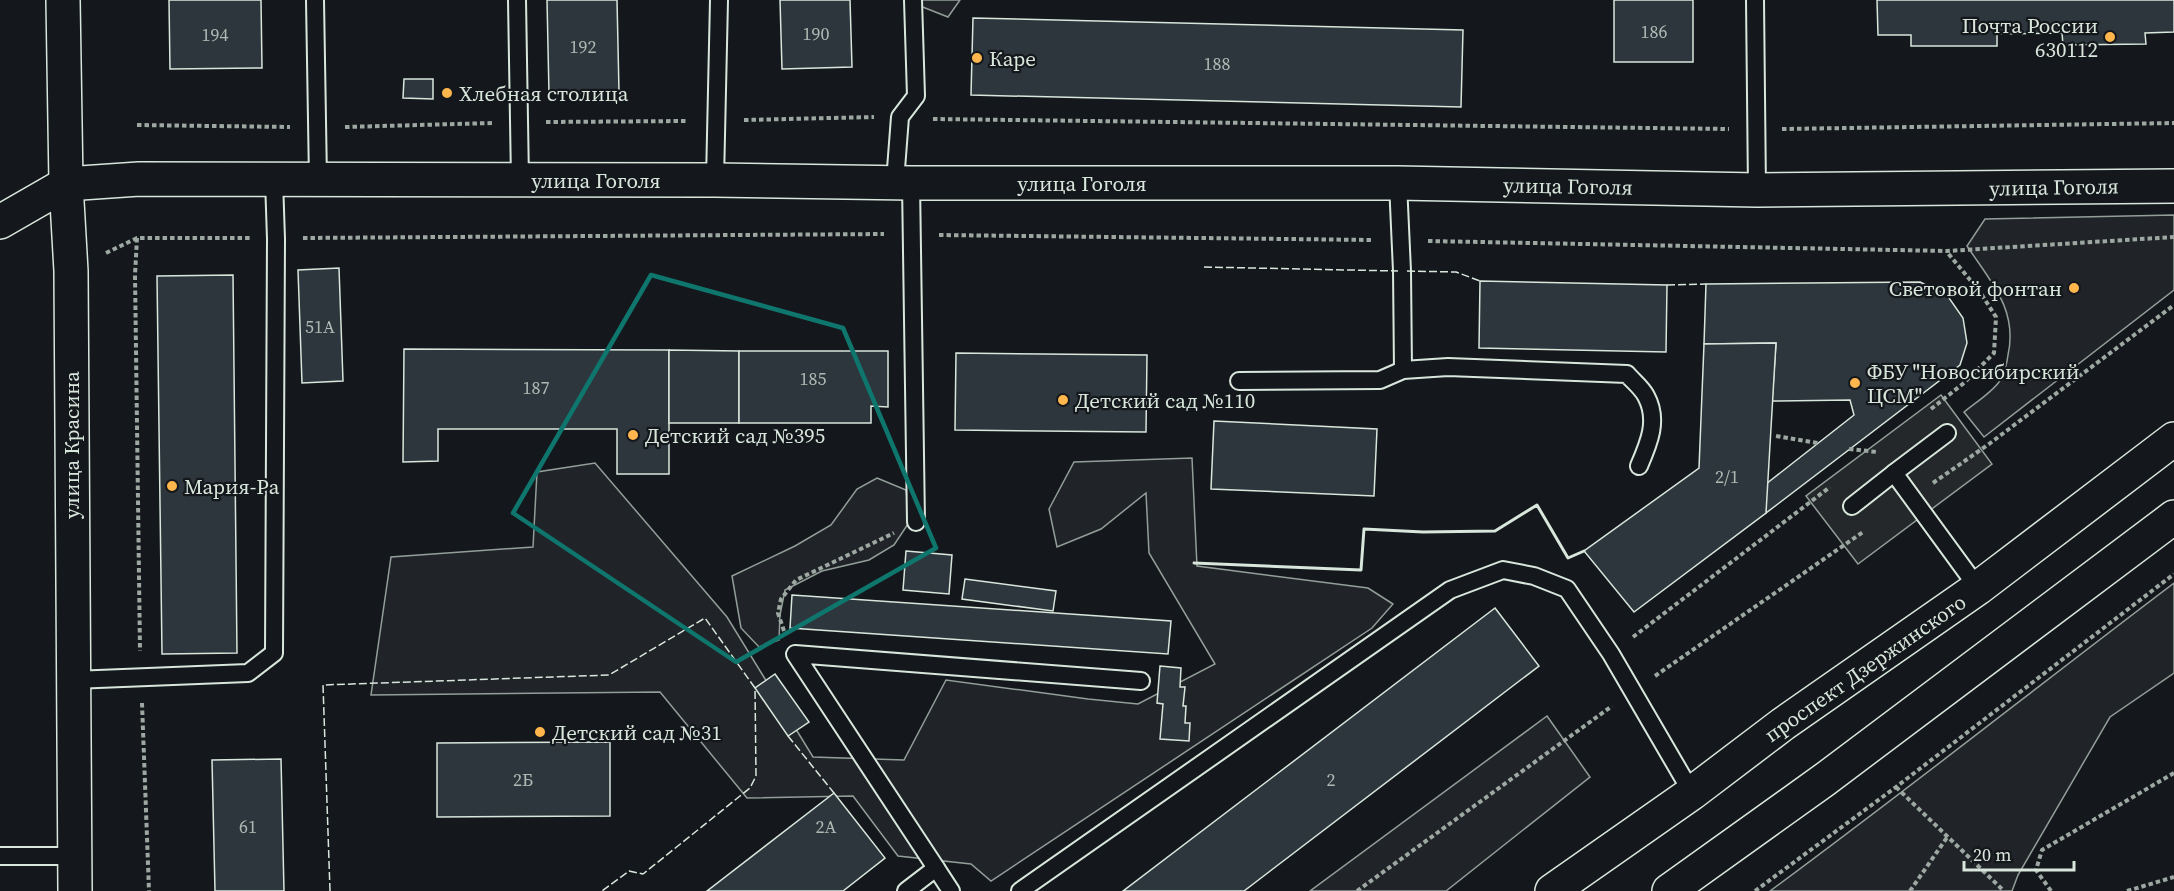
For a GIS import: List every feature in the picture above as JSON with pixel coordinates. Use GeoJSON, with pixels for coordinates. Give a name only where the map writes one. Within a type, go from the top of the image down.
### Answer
{"type":"FeatureCollection","features":[{"type":"Feature","properties":{"kind":"main road","name":"улица Красина"},"geometry":{"type":"LineString","coordinates":[[63,0],[66,184],[71,271],[75,891]]}},
{"type":"Feature","properties":{"kind":"main road","name":"улица Гоголя"},"geometry":{"type":"LineString","coordinates":[[0,222],[66,184],[139,178],[1398,183],[1757,190],[2174,186]]}},
{"type":"Feature","properties":{"kind":"main road","name":"проспект Дзержинского"},"geometry":{"type":"LineString","coordinates":[[1552,891],[1692,793],[1783,724],[1978,588],[2174,440]]}},
{"type":"Feature","properties":{"kind":"main road"},"geometry":{"type":"LineString","coordinates":[[1669,891],[1824,780],[2174,517]]}},
{"type":"Feature","properties":{"kind":"lane"},"geometry":{"type":"LineString","coordinates":[[315,0],[318,180]]}},
{"type":"Feature","properties":{"kind":"lane"},"geometry":{"type":"LineString","coordinates":[[517,0],[519,180]]}},
{"type":"Feature","properties":{"kind":"lane"},"geometry":{"type":"LineString","coordinates":[[715,180],[719,0]]}},
{"type":"Feature","properties":{"kind":"lane"},"geometry":{"type":"LineString","coordinates":[[913,0],[916,96],[900,117],[903,182],[912,234],[916,522]]}},
{"type":"Feature","properties":{"kind":"lane"},"geometry":{"type":"LineString","coordinates":[[1755,0],[1757,190]]}},
{"type":"Feature","properties":{"kind":"lane"},"geometry":{"type":"LineString","coordinates":[[73,680],[248,673],[274,653],[276,238],[274,180]]}},
{"type":"Feature","properties":{"kind":"lane"},"geometry":{"type":"LineString","coordinates":[[1398,183],[1402,370]]}},
{"type":"Feature","properties":{"kind":"lane"},"geometry":{"type":"LineString","coordinates":[[1239,381],[1380,380],[1402,370],[1448,367],[1627,374],[1646,395],[1653,415],[1650,439],[1640,466]]}},
{"type":"Feature","properties":{"kind":"lane"},"geometry":{"type":"LineString","coordinates":[[1852,506],[1947,433]]}},
{"type":"Feature","properties":{"kind":"lane"},"geometry":{"type":"LineString","coordinates":[[1894,473],[1978,588]]}},
{"type":"Feature","properties":{"kind":"lane"},"geometry":{"type":"LineString","coordinates":[[1020,891],[1450,590],[1503,570],[1534,576],[1567,589],[1611,654],[1692,793]]}},
{"type":"Feature","properties":{"kind":"lane"},"geometry":{"type":"LineString","coordinates":[[795,654],[1142,681]]}},
{"type":"Feature","properties":{"kind":"lane"},"geometry":{"type":"LineString","coordinates":[[795,654],[951,891]]}},
{"type":"Feature","properties":{"kind":"lane"},"geometry":{"type":"LineString","coordinates":[[0,856],[75,856]]}},
{"type":"Feature","properties":{"kind":"lane"},"geometry":{"type":"LineString","coordinates":[[906,891],[936,868]]}},
{"type":"Feature","properties":{"kind":"path"},"geometry":{"type":"LineString","coordinates":[[137,124],[317,128],[900,117],[1757,130],[2174,123]]}},
{"type":"Feature","properties":{"kind":"path"},"geometry":{"type":"LineString","coordinates":[[71,271],[137,238],[912,234],[1947,251],[2174,237]]}},
{"type":"Feature","properties":{"kind":"path"},"geometry":{"type":"LineString","coordinates":[[137,238],[135,275],[141,677],[149,891]]}},
{"type":"Feature","properties":{"kind":"path"},"geometry":{"type":"LineString","coordinates":[[1929,410],[1964,382],[1994,353],[1996,317],[1980,292],[1947,251]]}},
{"type":"Feature","properties":{"kind":"path"},"geometry":{"type":"LineString","coordinates":[[1912,498],[1989,444],[2174,305]]}},
{"type":"Feature","properties":{"kind":"path"},"geometry":{"type":"LineString","coordinates":[[1776,436],[1818,443]]}},
{"type":"Feature","properties":{"kind":"path"},"geometry":{"type":"LineString","coordinates":[[1867,458],[1885,444]]}},
{"type":"Feature","properties":{"kind":"path"},"geometry":{"type":"LineString","coordinates":[[1611,654],[1830,487]]}},
{"type":"Feature","properties":{"kind":"path"},"geometry":{"type":"LineString","coordinates":[[795,654],[786,640],[778,613],[781,599],[796,580],[916,522]]}},
{"type":"Feature","properties":{"kind":"path"},"geometry":{"type":"LineString","coordinates":[[1357,891],[1633,691],[1867,529]]}},
{"type":"Feature","properties":{"kind":"path"},"geometry":{"type":"LineString","coordinates":[[1755,891],[1896,787],[2174,574]]}},
{"type":"Feature","properties":{"kind":"path"},"geometry":{"type":"LineString","coordinates":[[2051,891],[2036,870],[2042,850],[2174,773]]}},
{"type":"Feature","properties":{"kind":"path"},"geometry":{"type":"LineString","coordinates":[[1896,787],[2004,891]]}},
{"type":"Feature","properties":{"kind":"path"},"geometry":{"type":"LineString","coordinates":[[1910,891],[1948,836]]}},
{"type":"Feature","properties":{"kind":"path"},"geometry":{"type":"LineString","coordinates":[[2127,891],[2174,877]]}},
{"type":"Feature","properties":{"kind":"highlighted area"},"geometry":{"type":"Polygon","coordinates":[[[651,275],[843,328],[936,548],[736,662],[513,513],[651,275]]]}},
{"type":"Feature","properties":{"kind":"shaded area"},"geometry":{"type":"Polygon","coordinates":[[[905,0],[960,0],[948,17],[905,0]]]}},
{"type":"Feature","properties":{"kind":"shaded area"},"geometry":{"type":"Polygon","coordinates":[[[2174,215],[2174,290],[1984,437],[1964,412],[1999,382],[2006,365],[2010,339],[2006,310],[2000,297],[1967,246],[1985,219],[2174,215]]]}},
{"type":"Feature","properties":{"kind":"shaded area"},"geometry":{"type":"Polygon","coordinates":[[[1941,395],[1992,464],[1858,564],[1806,496],[1941,395]]]}},
{"type":"Feature","properties":{"kind":"shaded area"},"geometry":{"type":"Polygon","coordinates":[[[1192,458],[1197,566],[1368,588],[1393,604],[1372,628],[991,881],[971,864],[898,856],[853,796],[747,798],[660,692],[371,695],[391,557],[533,547],[537,472],[595,463],[727,617],[813,757],[904,760],[946,680],[1138,704],[1215,664],[1149,553],[1146,493],[1101,529],[1057,547],[1049,509],[1074,462],[1192,458]]]}},
{"type":"Feature","properties":{"kind":"shaded area"},"geometry":{"type":"Polygon","coordinates":[[[877,478],[906,490],[910,521],[894,545],[869,560],[822,571],[785,590],[780,615],[779,640],[759,647],[741,628],[732,576],[795,546],[831,525],[857,489],[877,478]]]}},
{"type":"Feature","properties":{"kind":"shaded area"},"geometry":{"type":"Polygon","coordinates":[[[2174,583],[2174,673],[2110,717],[2018,875],[2012,891],[1770,891],[1872,815],[2174,583]]]}},
{"type":"Feature","properties":{"kind":"shaded area"},"geometry":{"type":"Polygon","coordinates":[[[1547,716],[1590,777],[1446,891],[1310,891],[1547,716]]]}},
{"type":"Feature","properties":{"kind":"building"},"geometry":{"type":"Polygon","coordinates":[[[169,0],[261,0],[262,68],[170,69],[169,0]]]}},
{"type":"Feature","properties":{"kind":"building"},"geometry":{"type":"Polygon","coordinates":[[[547,0],[617,0],[619,92],[549,94],[547,0]]]}},
{"type":"Feature","properties":{"kind":"building"},"geometry":{"type":"Polygon","coordinates":[[[780,0],[850,0],[852,67],[782,69],[780,0]]]}},
{"type":"Feature","properties":{"kind":"building"},"geometry":{"type":"Polygon","coordinates":[[[1614,0],[1693,0],[1693,62],[1614,62],[1614,0]]]}},
{"type":"Feature","properties":{"kind":"building"},"geometry":{"type":"Polygon","coordinates":[[[1877,0],[2174,0],[2174,32],[2145,33],[2146,44],[2063,45],[2062,33],[1997,34],[1997,46],[1911,46],[1911,35],[1878,35],[1877,0]]]}},
{"type":"Feature","properties":{"kind":"building"},"geometry":{"type":"Polygon","coordinates":[[[973,18],[1463,30],[1461,107],[971,95],[973,18]]]}},
{"type":"Feature","properties":{"kind":"building"},"geometry":{"type":"Polygon","coordinates":[[[404,79],[433,79],[433,99],[403,98],[404,79]]]}},
{"type":"Feature","properties":{"kind":"building"},"geometry":{"type":"Polygon","coordinates":[[[339,268],[343,381],[302,383],[298,270],[339,268]]]}},
{"type":"Feature","properties":{"kind":"building"},"geometry":{"type":"Polygon","coordinates":[[[233,275],[237,653],[162,654],[157,276],[233,275]]]}},
{"type":"Feature","properties":{"kind":"building"},"geometry":{"type":"Polygon","coordinates":[[[1480,281],[1667,285],[1666,352],[1479,348],[1480,281]]]}},
{"type":"Feature","properties":{"kind":"building","name":"ФБУ \"Новосибирский ЦСМ\""},"geometry":{"type":"Polygon","coordinates":[[[1920,282],[1947,295],[1963,318],[1967,343],[1960,365],[1766,513],[1766,484],[1854,415],[1850,400],[1772,401],[1776,343],[1704,344],[1706,284],[1920,282]]]}},
{"type":"Feature","properties":{"kind":"building"},"geometry":{"type":"Polygon","coordinates":[[[1776,343],[1766,513],[1634,612],[1584,551],[1699,468],[1704,344],[1776,343]]]}},
{"type":"Feature","properties":{"kind":"building"},"geometry":{"type":"Polygon","coordinates":[[[404,349],[669,350],[669,474],[617,474],[617,429],[438,429],[438,461],[403,462],[404,349]]]}},
{"type":"Feature","properties":{"kind":"building"},"geometry":{"type":"Polygon","coordinates":[[[669,350],[739,351],[739,423],[669,423],[669,350]]]}},
{"type":"Feature","properties":{"kind":"building"},"geometry":{"type":"Polygon","coordinates":[[[739,351],[888,351],[888,407],[871,406],[871,423],[739,423],[739,351]]]}},
{"type":"Feature","properties":{"kind":"building"},"geometry":{"type":"Polygon","coordinates":[[[956,353],[1147,355],[1146,432],[955,430],[956,353]]]}},
{"type":"Feature","properties":{"kind":"building"},"geometry":{"type":"Polygon","coordinates":[[[1214,421],[1377,429],[1374,496],[1211,489],[1214,421]]]}},
{"type":"Feature","properties":{"kind":"building"},"geometry":{"type":"Polygon","coordinates":[[[906,551],[952,555],[949,594],[903,590],[906,551]]]}},
{"type":"Feature","properties":{"kind":"building"},"geometry":{"type":"Polygon","coordinates":[[[965,579],[1056,591],[1053,611],[962,599],[965,579]]]}},
{"type":"Feature","properties":{"kind":"building"},"geometry":{"type":"Polygon","coordinates":[[[792,595],[1171,621],[1168,654],[790,628],[792,595]]]}},
{"type":"Feature","properties":{"kind":"building"},"geometry":{"type":"Polygon","coordinates":[[[1495,608],[1539,666],[1244,891],[1123,891],[1495,608]]]}},
{"type":"Feature","properties":{"kind":"building"},"geometry":{"type":"Polygon","coordinates":[[[1160,666],[1181,668],[1180,687],[1185,687],[1183,706],[1186,706],[1185,723],[1190,723],[1189,741],[1160,739],[1163,704],[1157,703],[1160,666]]]}},
{"type":"Feature","properties":{"kind":"building"},"geometry":{"type":"Polygon","coordinates":[[[775,674],[809,722],[788,736],[755,688],[775,674]]]}},
{"type":"Feature","properties":{"kind":"building"},"geometry":{"type":"Polygon","coordinates":[[[610,742],[610,816],[437,817],[437,743],[610,742]]]}},
{"type":"Feature","properties":{"kind":"building"},"geometry":{"type":"Polygon","coordinates":[[[281,759],[284,891],[215,891],[212,760],[281,759]]]}},
{"type":"Feature","properties":{"kind":"building"},"geometry":{"type":"Polygon","coordinates":[[[834,793],[885,858],[843,891],[707,891],[834,793]]]}},
{"type":"Feature","properties":{"kind":"fence"},"geometry":{"type":"LineString","coordinates":[[1204,267],[1398,271]]}},
{"type":"Feature","properties":{"kind":"fence"},"geometry":{"type":"LineString","coordinates":[[1407,271],[1456,272],[1480,281]]}},
{"type":"Feature","properties":{"kind":"fence"},"geometry":{"type":"LineString","coordinates":[[1667,285],[1706,284]]}},
{"type":"Feature","properties":{"kind":"fence"},"geometry":{"type":"LineString","coordinates":[[330,891],[323,685],[609,675],[705,618],[755,688],[756,776],[750,788],[643,874],[629,871],[602,891]]}},
{"type":"Feature","properties":{"kind":"fence"},"geometry":{"type":"LineString","coordinates":[[788,736],[834,793]]}},
{"type":"Feature","properties":{"kind":"wall"},"geometry":{"type":"LineString","coordinates":[[1194,563],[1361,570],[1364,529],[1423,532],[1495,531],[1537,505],[1568,558],[1584,551]]}},
{"type":"Feature","properties":{"kind":"place","name":"Почта России 630112"},"geometry":{"type":"Point","coordinates":[2110,37]}},
{"type":"Feature","properties":{"kind":"place","name":"Каре"},"geometry":{"type":"Point","coordinates":[977,58]}},
{"type":"Feature","properties":{"kind":"place","name":"Хлебная столица"},"geometry":{"type":"Point","coordinates":[447,93]}},
{"type":"Feature","properties":{"kind":"place","name":"Световой фонтан"},"geometry":{"type":"Point","coordinates":[2074,288]}},
{"type":"Feature","properties":{"kind":"place","name":"ФБУ \"Новосибирский ЦСМ\""},"geometry":{"type":"Point","coordinates":[1855,383]}},
{"type":"Feature","properties":{"kind":"place","name":"Детский сад №110"},"geometry":{"type":"Point","coordinates":[1063,400]}},
{"type":"Feature","properties":{"kind":"place","name":"Детский сад №395"},"geometry":{"type":"Point","coordinates":[633,435]}},
{"type":"Feature","properties":{"kind":"place","name":"Мария-Ра"},"geometry":{"type":"Point","coordinates":[172,486]}},
{"type":"Feature","properties":{"kind":"place","name":"Детский сад №31"},"geometry":{"type":"Point","coordinates":[540,732]}}]}
